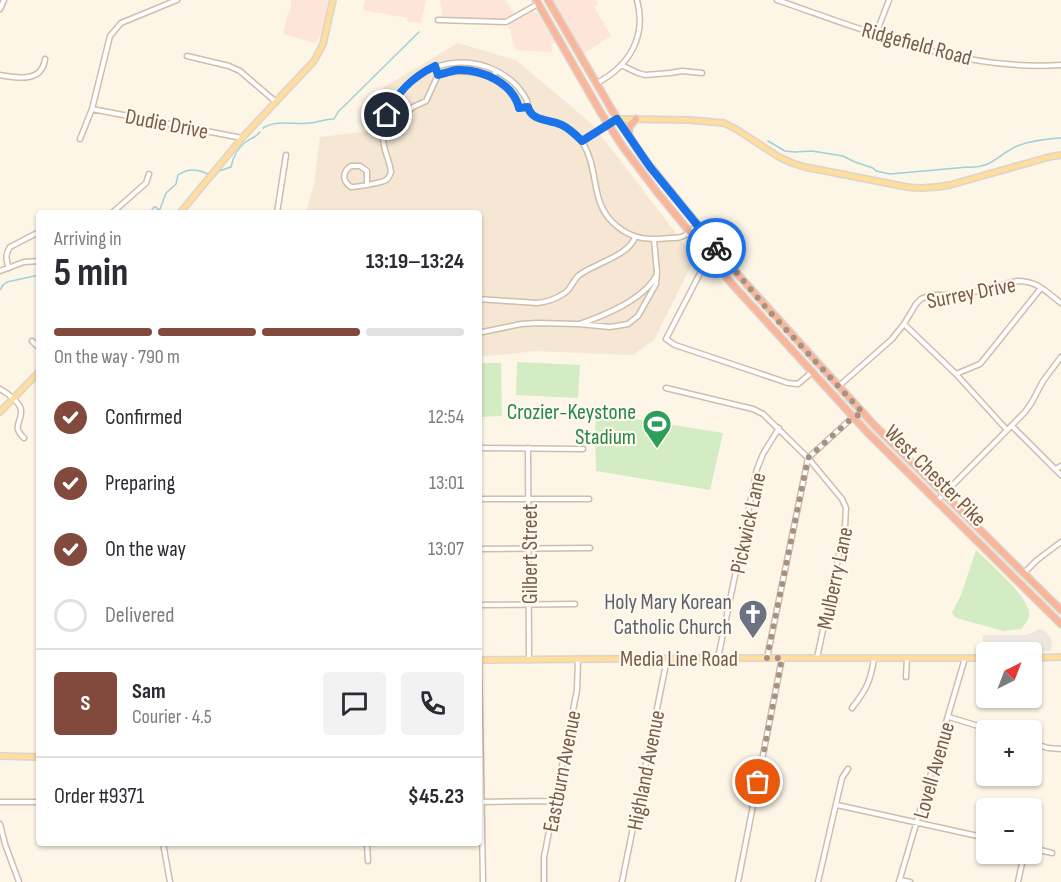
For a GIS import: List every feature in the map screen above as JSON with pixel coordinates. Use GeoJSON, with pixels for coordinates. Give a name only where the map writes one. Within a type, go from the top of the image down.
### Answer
{"type":"FeatureCollection","features":[{"type":"Feature","properties":{"kind":"highway","name":"West Chester Pike"},"geometry":{"type":"LineString","coordinates":[[548,0],[629,137],[654,172],[761,302],[863,413],[1061,610]]}},
{"type":"Feature","properties":{"kind":"highway","name":"West Chester Pike"},"geometry":{"type":"LineString","coordinates":[[537,2],[608,124],[644,176],[761,317],[853,417],[1061,624]]}},
{"type":"Feature","properties":{"kind":"highway"},"geometry":{"type":"LineString","coordinates":[[629,137],[629,127],[636,119]]}},
{"type":"Feature","properties":{"kind":"main road"},"geometry":{"type":"LineString","coordinates":[[182,210],[242,138],[310,66],[320,51],[326,34],[333,0]]}},
{"type":"Feature","properties":{"kind":"main road"},"geometry":{"type":"LineString","coordinates":[[608,124],[617,119],[724,123],[792,163],[920,188],[950,185],[1061,155]]}},
{"type":"Feature","properties":{"kind":"main road"},"geometry":{"type":"LineString","coordinates":[[0,412],[36,375]]}},
{"type":"Feature","properties":{"kind":"main road"},"geometry":{"type":"LineString","coordinates":[[1042,657],[1061,657]]}},
{"type":"Feature","properties":{"kind":"main road","name":"Media Line Road"},"geometry":{"type":"LineString","coordinates":[[482,660],[976,658]]}},
{"type":"Feature","properties":{"kind":"main road"},"geometry":{"type":"LineString","coordinates":[[0,756],[36,757]]}},
{"type":"Feature","properties":{"kind":"street"},"geometry":{"type":"LineString","coordinates":[[0,9],[4,0]]}},
{"type":"Feature","properties":{"kind":"street"},"geometry":{"type":"LineString","coordinates":[[80,139],[92,108],[110,36],[121,23],[177,0]]}},
{"type":"Feature","properties":{"kind":"street"},"geometry":{"type":"LineString","coordinates":[[596,83],[621,65],[638,39],[640,18],[637,0]]}},
{"type":"Feature","properties":{"kind":"street","name":"Ridgefield Road"},"geometry":{"type":"LineString","coordinates":[[777,0],[876,34],[971,60],[1061,65]]}},
{"type":"Feature","properties":{"kind":"street"},"geometry":{"type":"LineString","coordinates":[[876,34],[889,0]]}},
{"type":"Feature","properties":{"kind":"street"},"geometry":{"type":"LineString","coordinates":[[438,20],[506,22],[537,2]]}},
{"type":"Feature","properties":{"kind":"street"},"geometry":{"type":"LineString","coordinates":[[187,56],[229,66],[240,71],[276,102]]}},
{"type":"Feature","properties":{"kind":"street"},"geometry":{"type":"LineString","coordinates":[[0,75],[29,77],[37,74],[44,65],[45,59]]}},
{"type":"Feature","properties":{"kind":"street"},"geometry":{"type":"LineString","coordinates":[[367,184],[368,175],[365,168],[355,165],[344,172],[344,178],[351,187],[357,187],[386,180],[392,172],[383,140],[389,109],[400,92],[421,74],[435,66],[467,62],[486,66],[506,76],[526,98],[528,110],[533,116],[563,125],[576,134],[589,156],[602,209],[618,227],[635,237],[654,240],[682,237],[697,225]]}},
{"type":"Feature","properties":{"kind":"street"},"geometry":{"type":"LineString","coordinates":[[621,65],[645,75],[682,71],[702,73]]}},
{"type":"Feature","properties":{"kind":"street"},"geometry":{"type":"LineString","coordinates":[[405,114],[426,101],[438,75],[435,66]]}},
{"type":"Feature","properties":{"kind":"street"},"geometry":{"type":"LineString","coordinates":[[438,75],[457,70],[493,78],[517,100],[519,108],[528,107]]}},
{"type":"Feature","properties":{"kind":"street"},"geometry":{"type":"LineString","coordinates":[[493,78],[496,70]]}},
{"type":"Feature","properties":{"kind":"street","name":"Dudie Drive"},"geometry":{"type":"LineString","coordinates":[[92,108],[242,138]]}},
{"type":"Feature","properties":{"kind":"street"},"geometry":{"type":"LineString","coordinates":[[582,141],[608,124]]}},
{"type":"Feature","properties":{"kind":"street"},"geometry":{"type":"LineString","coordinates":[[277,210],[286,155]]}},
{"type":"Feature","properties":{"kind":"street"},"geometry":{"type":"LineString","coordinates":[[115,210],[146,183],[149,174]]}},
{"type":"Feature","properties":{"kind":"street"},"geometry":{"type":"LineString","coordinates":[[9,268],[6,256],[10,247],[36,233]]}},
{"type":"Feature","properties":{"kind":"street"},"geometry":{"type":"LineString","coordinates":[[482,298],[537,303],[546,301],[565,293],[579,276],[619,254],[633,242],[635,237]]}},
{"type":"Feature","properties":{"kind":"street"},"geometry":{"type":"LineString","coordinates":[[482,332],[520,324],[579,324],[610,327],[628,324],[638,316],[656,284],[654,240]]}},
{"type":"Feature","properties":{"kind":"street"},"geometry":{"type":"LineString","coordinates":[[710,256],[666,339],[675,345],[789,382],[798,384],[812,372]]}},
{"type":"Feature","properties":{"kind":"street"},"geometry":{"type":"LineString","coordinates":[[0,271],[24,262],[36,261]]}},
{"type":"Feature","properties":{"kind":"street"},"geometry":{"type":"LineString","coordinates":[[579,324],[606,314],[642,293],[651,285],[657,274]]}},
{"type":"Feature","properties":{"kind":"street","name":"Surrey Drive"},"geometry":{"type":"LineString","coordinates":[[839,387],[892,339],[916,304],[930,295],[961,295],[1017,281],[1036,284],[1061,303]]}},
{"type":"Feature","properties":{"kind":"street"},"geometry":{"type":"LineString","coordinates":[[956,374],[980,364],[1041,288]]}},
{"type":"Feature","properties":{"kind":"street"},"geometry":{"type":"LineString","coordinates":[[904,324],[956,374],[1007,430]]}},
{"type":"Feature","properties":{"kind":"street"},"geometry":{"type":"LineString","coordinates":[[32,341],[36,345]]}},
{"type":"Feature","properties":{"kind":"street"},"geometry":{"type":"LineString","coordinates":[[937,501],[1025,412],[1043,381],[1061,357]]}},
{"type":"Feature","properties":{"kind":"street","name":"Mulberry Lane"},"geometry":{"type":"LineString","coordinates":[[666,388],[753,409],[763,414],[808,458],[842,499],[846,508],[846,517],[817,658]]}},
{"type":"Feature","properties":{"kind":"street"},"geometry":{"type":"LineString","coordinates":[[0,389],[13,398],[21,410],[17,429],[24,438]]}},
{"type":"Feature","properties":{"kind":"street"},"geometry":{"type":"LineString","coordinates":[[767,658],[808,458],[853,417],[863,413]]}},
{"type":"Feature","properties":{"kind":"street"},"geometry":{"type":"LineString","coordinates":[[1012,426],[1061,475]]}},
{"type":"Feature","properties":{"kind":"street","name":"Pickwick Lane"},"geometry":{"type":"LineString","coordinates":[[718,658],[757,469],[763,454],[779,428]]}},
{"type":"Feature","properties":{"kind":"street"},"geometry":{"type":"LineString","coordinates":[[482,448],[584,449]]}},
{"type":"Feature","properties":{"kind":"street","name":"Gilbert Street"},"geometry":{"type":"LineString","coordinates":[[528,448],[529,660]]}},
{"type":"Feature","properties":{"kind":"street"},"geometry":{"type":"LineString","coordinates":[[1056,469],[1061,466]]}},
{"type":"Feature","properties":{"kind":"street"},"geometry":{"type":"LineString","coordinates":[[482,499],[589,499]]}},
{"type":"Feature","properties":{"kind":"street"},"geometry":{"type":"LineString","coordinates":[[1023,573],[1061,542]]}},
{"type":"Feature","properties":{"kind":"street"},"geometry":{"type":"LineString","coordinates":[[482,549],[590,548]]}},
{"type":"Feature","properties":{"kind":"street"},"geometry":{"type":"LineString","coordinates":[[482,605],[575,604]]}},
{"type":"Feature","properties":{"kind":"street","name":"Highland Avenue"},"geometry":{"type":"LineString","coordinates":[[622,882],[667,658]]}},
{"type":"Feature","properties":{"kind":"street"},"geometry":{"type":"LineString","coordinates":[[738,882],[782,658]]}},
{"type":"Feature","properties":{"kind":"street"},"geometry":{"type":"LineString","coordinates":[[852,708],[867,687],[874,658]]}},
{"type":"Feature","properties":{"kind":"street"},"geometry":{"type":"LineString","coordinates":[[906,677],[908,658]]}},
{"type":"Feature","properties":{"kind":"street","name":"Lovell Avenue"},"geometry":{"type":"LineString","coordinates":[[900,881],[966,658]]}},
{"type":"Feature","properties":{"kind":"street","name":"Eastburn Avenue"},"geometry":{"type":"LineString","coordinates":[[544,882],[544,857],[577,690],[578,659]]}},
{"type":"Feature","properties":{"kind":"street"},"geometry":{"type":"LineString","coordinates":[[949,717],[976,725]]}},
{"type":"Feature","properties":{"kind":"street"},"geometry":{"type":"LineString","coordinates":[[1042,746],[1061,749]]}},
{"type":"Feature","properties":{"kind":"street"},"geometry":{"type":"LineString","coordinates":[[818,882],[842,778],[848,769]]}},
{"type":"Feature","properties":{"kind":"street"},"geometry":{"type":"LineString","coordinates":[[482,802],[555,801]]}},
{"type":"Feature","properties":{"kind":"street"},"geometry":{"type":"LineString","coordinates":[[0,802],[36,802]]}},
{"type":"Feature","properties":{"kind":"street"},"geometry":{"type":"LineString","coordinates":[[837,805],[976,835]]}},
{"type":"Feature","properties":{"kind":"street"},"geometry":{"type":"LineString","coordinates":[[0,824],[19,882]]}},
{"type":"Feature","properties":{"kind":"street"},"geometry":{"type":"LineString","coordinates":[[164,846],[170,882]]}},
{"type":"Feature","properties":{"kind":"street"},"geometry":{"type":"LineString","coordinates":[[367,846],[368,861]]}},
{"type":"Feature","properties":{"kind":"street"},"geometry":{"type":"LineString","coordinates":[[481,846],[483,882]]}},
{"type":"Feature","properties":{"kind":"street"},"geometry":{"type":"LineString","coordinates":[[1042,850],[1052,853]]}},
{"type":"Feature","properties":{"kind":"street"},"geometry":{"type":"LineString","coordinates":[[1018,882],[1022,864]]}},
{"type":"Feature","properties":{"kind":"street"},"geometry":{"type":"LineString","coordinates":[[900,881],[910,882]]}},
{"type":"Feature","properties":{"kind":"shaded area"},"geometry":{"type":"Polygon","coordinates":[[[291,0],[329,0],[321,35],[314,43],[283,34],[291,8],[291,0]]]}},
{"type":"Feature","properties":{"kind":"shaded area"},"geometry":{"type":"Polygon","coordinates":[[[365,0],[426,0],[421,23],[407,21],[407,18],[363,10],[365,0]]]}},
{"type":"Feature","properties":{"kind":"shaded area"},"geometry":{"type":"Polygon","coordinates":[[[440,0],[506,0],[513,12],[512,17],[443,23],[440,0]]]}},
{"type":"Feature","properties":{"kind":"shaded area"},"geometry":{"type":"Polygon","coordinates":[[[552,0],[596,0],[598,4],[594,7],[611,36],[583,54],[552,0]]]}},
{"type":"Feature","properties":{"kind":"shaded area"},"geometry":{"type":"Polygon","coordinates":[[[534,11],[539,15],[555,43],[551,44],[552,51],[550,52],[516,50],[508,25],[534,11]]]}},
{"type":"Feature","properties":{"kind":"shaded area"},"geometry":{"type":"Polygon","coordinates":[[[458,43],[516,60],[593,125],[695,258],[654,340],[633,355],[536,351],[482,357],[482,210],[307,210],[314,183],[320,137],[370,131],[384,87],[458,43]]]}},
{"type":"Feature","properties":{"kind":"shaded area"},"geometry":{"type":"Polygon","coordinates":[[[1040,629],[1045,631],[1050,636],[1051,651],[1042,651],[1042,642],[983,642],[983,635],[1026,635],[1040,629]]]}},
{"type":"Feature","properties":{"kind":"green space"},"geometry":{"type":"Polygon","coordinates":[[[517,362],[580,365],[578,398],[516,395],[517,362]]]}},
{"type":"Feature","properties":{"kind":"green space"},"geometry":{"type":"Polygon","coordinates":[[[482,363],[501,363],[502,416],[482,417],[482,363]]]}},
{"type":"Feature","properties":{"kind":"green space","name":"Crozier-Keystone Stadium"},"geometry":{"type":"Polygon","coordinates":[[[601,415],[723,433],[710,490],[596,471],[595,426],[601,415]]]}},
{"type":"Feature","properties":{"kind":"green space"},"geometry":{"type":"Polygon","coordinates":[[[976,550],[1014,588],[1026,605],[1029,617],[1021,629],[1004,631],[956,618],[952,613],[961,595],[976,550]]]}},
{"type":"Feature","properties":{"kind":"waterway"},"geometry":{"type":"LineString","coordinates":[[263,128],[280,123],[310,123],[334,119],[338,112],[419,32]]}},
{"type":"Feature","properties":{"kind":"waterway"},"geometry":{"type":"LineString","coordinates":[[215,176],[219,171],[231,167],[241,146],[260,132]]}},
{"type":"Feature","properties":{"kind":"waterway"},"geometry":{"type":"LineString","coordinates":[[768,141],[785,151],[812,151],[843,156],[876,171],[890,174],[982,166],[1020,145],[1061,138]]}},
{"type":"Feature","properties":{"kind":"waterway"},"geometry":{"type":"LineString","coordinates":[[158,210],[166,193],[176,184],[178,175],[193,170],[208,174]]}},
{"type":"Feature","properties":{"kind":"waterway"},"geometry":{"type":"LineString","coordinates":[[152,210],[154,207],[158,210]]}},
{"type":"Feature","properties":{"kind":"waterway"},"geometry":{"type":"LineString","coordinates":[[0,290],[7,282],[36,276]]}},
{"type":"Feature","properties":{"kind":"way so far"},"geometry":{"type":"LineString","coordinates":[[716,248],[768,310],[863,413],[853,417],[808,458],[767,658],[782,658],[758,782]]}},
{"type":"Feature","properties":{"kind":"place","name":"Crozier-Keystone Stadium"},"geometry":{"type":"Point","coordinates":[657,450]}},
{"type":"Feature","properties":{"kind":"place","name":"Holy Mary Korean Catholic Church"},"geometry":{"type":"Point","coordinates":[753,640]}},
{"type":"Feature","properties":{"kind":"route"},"geometry":{"type":"LineString","coordinates":[[387,115],[400,92],[421,74],[435,66],[438,75],[457,70],[480,73],[493,78],[517,100],[519,108],[528,107],[533,116],[563,125],[582,141],[617,119],[650,167],[716,248]]}}]}
